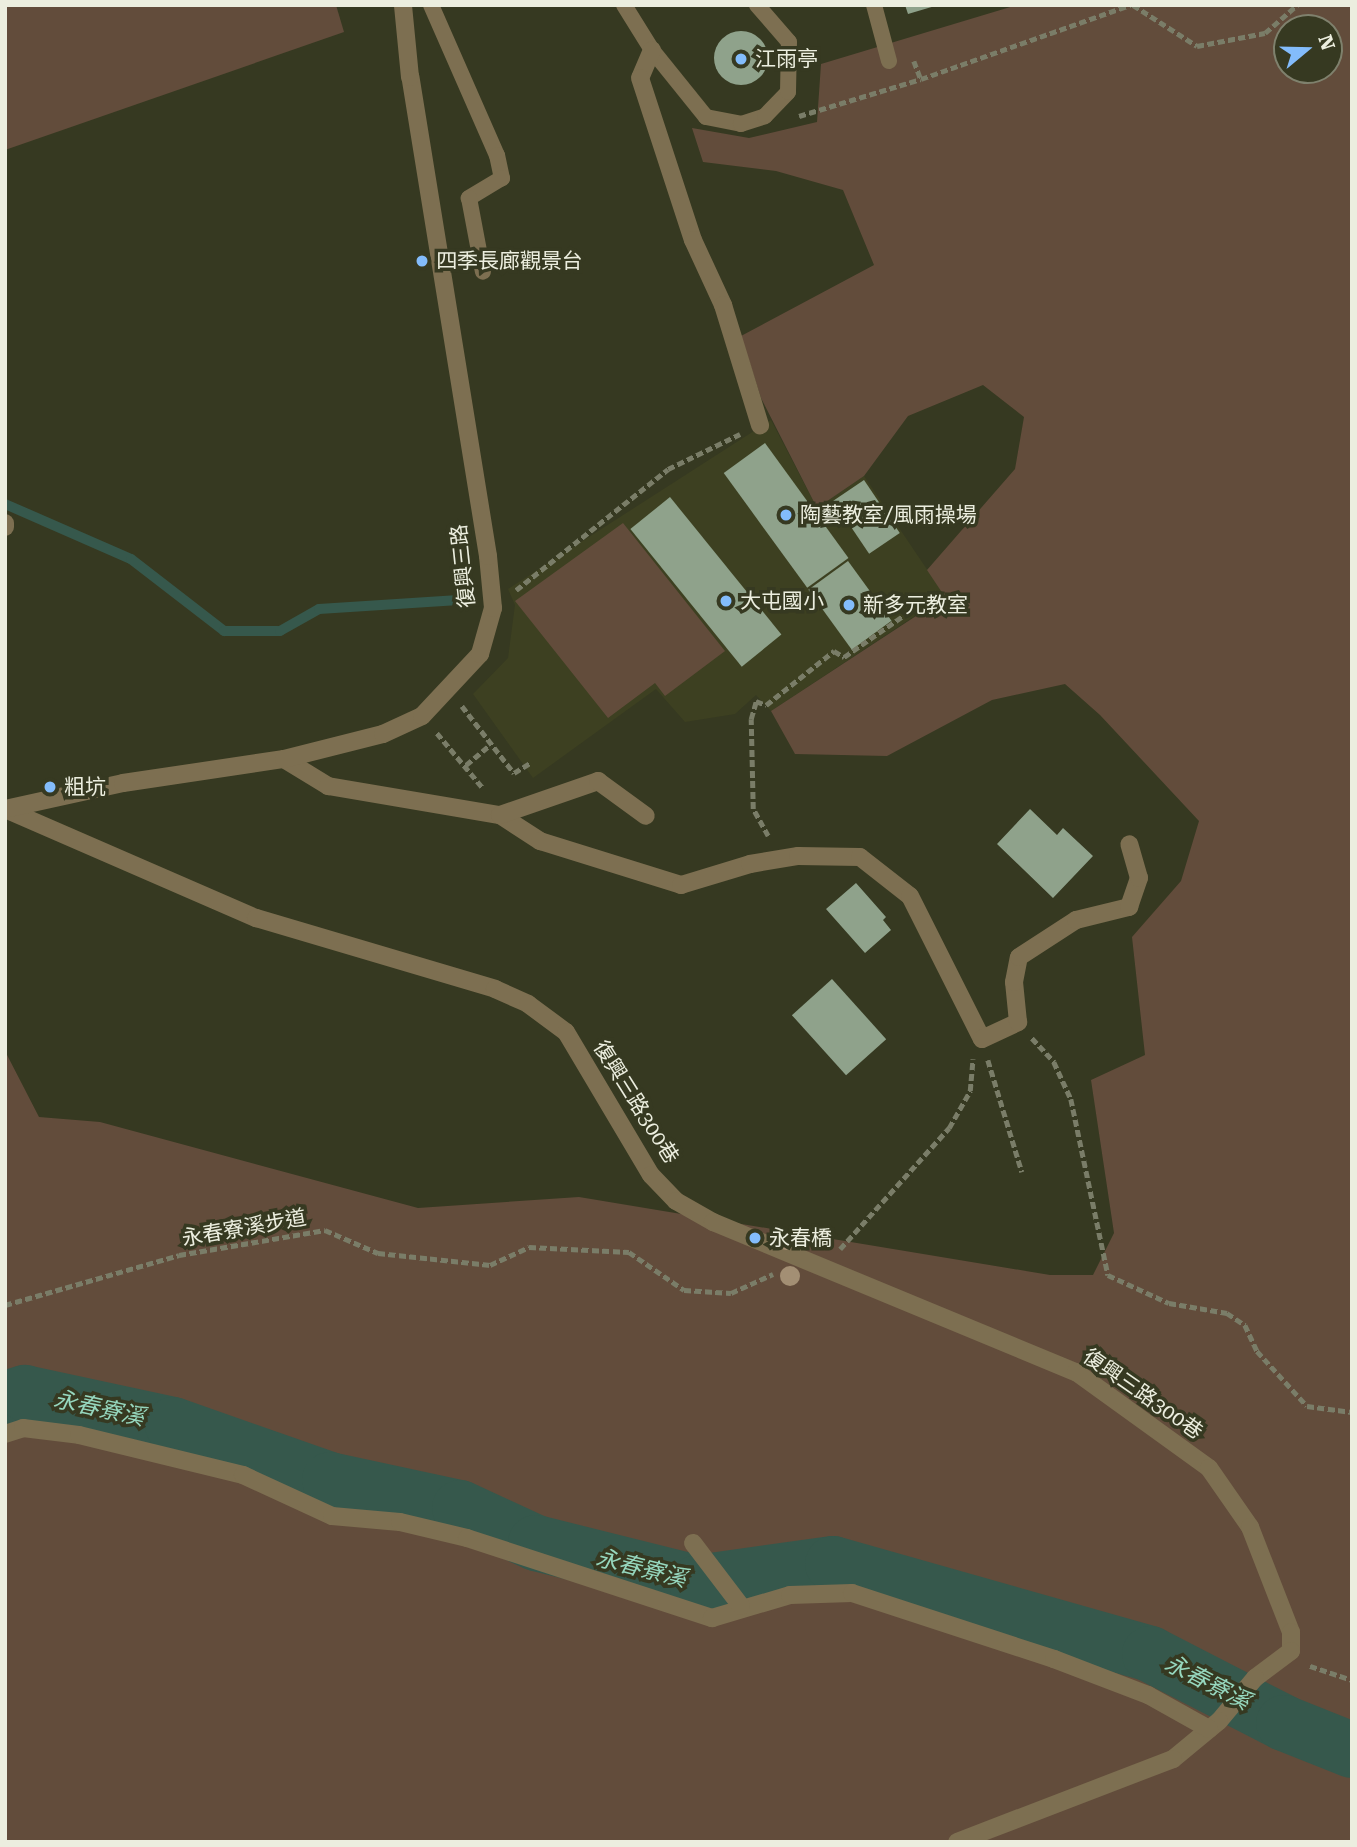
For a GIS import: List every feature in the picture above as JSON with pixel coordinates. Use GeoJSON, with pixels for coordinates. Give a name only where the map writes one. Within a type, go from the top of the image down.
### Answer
{"type":"FeatureCollection","features":[{"type":"Feature","properties":{"kind":"street","name":"復興三路"},"geometry":{"type":"LineString","coordinates":[[5,809],[123,783],[284,759],[383,734],[422,716],[480,654],[493,608],[410,77],[403,5]]}},
{"type":"Feature","properties":{"kind":"street"},"geometry":{"type":"LineString","coordinates":[[652,50],[640,78],[693,240],[723,305],[760,425]]}},
{"type":"Feature","properties":{"kind":"street"},"geometry":{"type":"LineString","coordinates":[[284,759],[328,786],[500,815],[540,841],[681,885],[750,864],[799,856],[860,857],[910,896],[982,1039],[1018,1022],[1014,982],[1018,957],[1076,920],[1129,907],[1139,878],[1129,844]]}},
{"type":"Feature","properties":{"kind":"street"},"geometry":{"type":"LineString","coordinates":[[500,815],[598,781],[646,816]]}},
{"type":"Feature","properties":{"kind":"street","name":"復興三路300巷"},"geometry":{"type":"LineString","coordinates":[[5,809],[256,919],[495,989],[528,1004],[566,1032],[651,1175],[676,1201],[713,1222],[797,1253],[1076,1372],[1209,1468],[1250,1527],[1291,1632],[1291,1651]]}},
{"type":"Feature","properties":{"kind":"street"},"geometry":{"type":"LineString","coordinates":[[5,1434],[23,1428],[79,1435],[243,1475],[332,1516],[400,1522],[467,1538],[712,1618],[741,1606],[790,1595],[852,1593],[1077,1668],[1148,1695],[1214,1725]]}},
{"type":"Feature","properties":{"kind":"street"},"geometry":{"type":"LineString","coordinates":[[693,1543],[741,1606]]}},
{"type":"Feature","properties":{"kind":"street"},"geometry":{"type":"LineString","coordinates":[[957,1842],[1173,1759],[1214,1725],[1255,1678],[1291,1651]]}},
{"type":"Feature","properties":{"kind":"lane"},"geometry":{"type":"LineString","coordinates":[[430,5],[497,155],[502,178],[469,198],[483,272]]}},
{"type":"Feature","properties":{"kind":"lane"},"geometry":{"type":"LineString","coordinates":[[624,5],[652,50],[706,117],[741,124],[765,116],[788,92],[789,42],[757,5]]}},
{"type":"Feature","properties":{"kind":"lane"},"geometry":{"type":"LineString","coordinates":[[874,5],[888,61]]}},
{"type":"Feature","properties":{"kind":"path"},"geometry":{"type":"LineString","coordinates":[[765,116],[781,121],[921,79],[1131,5],[1197,46],[1265,33],[1297,5]]}},
{"type":"Feature","properties":{"kind":"path"},"geometry":{"type":"LineString","coordinates":[[493,608],[668,468],[760,425]]}},
{"type":"Feature","properties":{"kind":"path"},"geometry":{"type":"LineString","coordinates":[[766,836],[753,809],[751,719],[756,701],[766,705],[834,651],[845,657],[910,611]]}},
{"type":"Feature","properties":{"kind":"path"},"geometry":{"type":"LineString","coordinates":[[470,699],[461,705],[514,774],[530,763]]}},
{"type":"Feature","properties":{"kind":"path"},"geometry":{"type":"LineString","coordinates":[[466,765],[491,744]]}},
{"type":"Feature","properties":{"kind":"path"},"geometry":{"type":"LineString","coordinates":[[450,747],[466,765],[500,815]]}},
{"type":"Feature","properties":{"kind":"path"},"geometry":{"type":"LineString","coordinates":[[1018,1022],[1054,1062],[1071,1099],[1108,1275],[1169,1303],[1227,1313],[1245,1325],[1257,1351],[1307,1406],[1352,1412]]}},
{"type":"Feature","properties":{"kind":"path"},"geometry":{"type":"LineString","coordinates":[[982,1039],[1022,1172]]}},
{"type":"Feature","properties":{"kind":"path"},"geometry":{"type":"LineString","coordinates":[[846,1255],[838,1247],[949,1128],[970,1091],[972,1061],[982,1039]]}},
{"type":"Feature","properties":{"kind":"path","name":"永春寮溪步道"},"geometry":{"type":"LineString","coordinates":[[5,1305],[180,1255],[325,1230],[378,1253],[490,1265],[528,1247],[629,1252],[684,1290],[731,1293],[770,1277],[797,1253]]}},
{"type":"Feature","properties":{"kind":"path"},"geometry":{"type":"LineString","coordinates":[[1291,1651],[1311,1667],[1352,1680]]}},
{"type":"Feature","properties":{"kind":"shaded area"},"geometry":{"type":"Polygon","coordinates":[[[5,5],[336,5],[344,32],[5,150],[5,5]]]}},
{"type":"Feature","properties":{"kind":"shaded area"},"geometry":{"type":"Polygon","coordinates":[[[1017,5],[1352,5],[1352,1842],[5,1842],[5,1051],[39,1117],[100,1122],[418,1208],[579,1197],[1050,1275],[1093,1275],[1114,1233],[1091,1080],[1145,1055],[1132,937],[1181,881],[1199,821],[1100,715],[1065,684],[992,700],[887,756],[795,754],[771,711],[945,597],[927,570],[1015,469],[1024,417],[983,385],[908,416],[864,476],[817,508],[761,398],[741,336],[874,265],[843,190],[776,171],[703,162],[692,128],[749,138],[817,122],[821,64],[1017,5]]]}},
{"type":"Feature","properties":{"kind":"shaded area","name":"大屯國小"},"geometry":{"type":"Polygon","coordinates":[[[771,420],[817,508],[864,476],[945,596],[771,711],[756,695],[735,714],[685,722],[656,689],[533,778],[473,694],[508,658],[515,605],[508,589],[771,420]]]}},
{"type":"Feature","properties":{"kind":"shaded area"},"geometry":{"type":"Polygon","coordinates":[[[623,523],[725,651],[665,696],[655,683],[608,718],[515,601],[623,523]]]}},
{"type":"Feature","properties":{"kind":"building"},"geometry":{"type":"Polygon","coordinates":[[[905,5],[935,5],[935,6],[908,14],[905,5]]]}},
{"type":"Feature","properties":{"kind":"building","name":"江雨亭"},"geometry":{"type":"Polygon","coordinates":[[[741,31],[760,39],[768,58],[760,77],[741,85],[722,77],[714,58],[722,39],[741,31]]]}},
{"type":"Feature","properties":{"kind":"building","name":"陶藝教室/風雨操場"},"geometry":{"type":"Polygon","coordinates":[[[765,443],[848,558],[807,588],[724,473],[765,443]]]}},
{"type":"Feature","properties":{"kind":"building"},"geometry":{"type":"Polygon","coordinates":[[[864,480],[900,533],[869,554],[833,501],[864,480]]]}},
{"type":"Feature","properties":{"kind":"building"},"geometry":{"type":"Polygon","coordinates":[[[670,497],[781,635],[742,667],[630,529],[670,497]]]}},
{"type":"Feature","properties":{"kind":"building","name":"新多元教室"},"geometry":{"type":"Polygon","coordinates":[[[848,561],[891,621],[852,650],[808,590],[848,561]]]}},
{"type":"Feature","properties":{"kind":"building"},"geometry":{"type":"Polygon","coordinates":[[[1030,809],[1057,835],[1063,828],[1093,856],[1053,898],[997,844],[1030,809]]]}},
{"type":"Feature","properties":{"kind":"building"},"geometry":{"type":"Polygon","coordinates":[[[856,883],[886,917],[883,920],[891,930],[865,953],[826,909],[856,883]]]}},
{"type":"Feature","properties":{"kind":"building"},"geometry":{"type":"Polygon","coordinates":[[[832,979],[886,1039],[846,1075],[792,1015],[832,979]]]}},
{"type":"Feature","properties":{"kind":"waterway"},"geometry":{"type":"LineString","coordinates":[[5,504],[131,559],[224,631],[280,631],[319,609],[459,600]]}},
{"type":"Feature","properties":{"kind":"waterway","name":"永春寮溪"},"geometry":{"type":"LineString","coordinates":[[5,1399],[25,1393],[173,1425],[330,1480],[460,1508],[536,1543],[697,1583],[833,1564],[1150,1654],[1284,1723],[1352,1750]]}},
{"type":"Feature","properties":{"kind":"place","name":"江雨亭"},"geometry":{"type":"Point","coordinates":[741,59]}},
{"type":"Feature","properties":{"kind":"place","name":"四季長廊觀景台"},"geometry":{"type":"Point","coordinates":[422,261]}},
{"type":"Feature","properties":{"kind":"place","name":"陶藝教室/風雨操場"},"geometry":{"type":"Point","coordinates":[786,515]}},
{"type":"Feature","properties":{"kind":"place","name":"大屯國小"},"geometry":{"type":"Point","coordinates":[726,601]}},
{"type":"Feature","properties":{"kind":"place","name":"新多元教室"},"geometry":{"type":"Point","coordinates":[849,605]}},
{"type":"Feature","properties":{"kind":"place","name":"粗坑"},"geometry":{"type":"Point","coordinates":[50,787]}},
{"type":"Feature","properties":{"kind":"place","name":"永春橋"},"geometry":{"type":"Point","coordinates":[755,1238]}}]}
